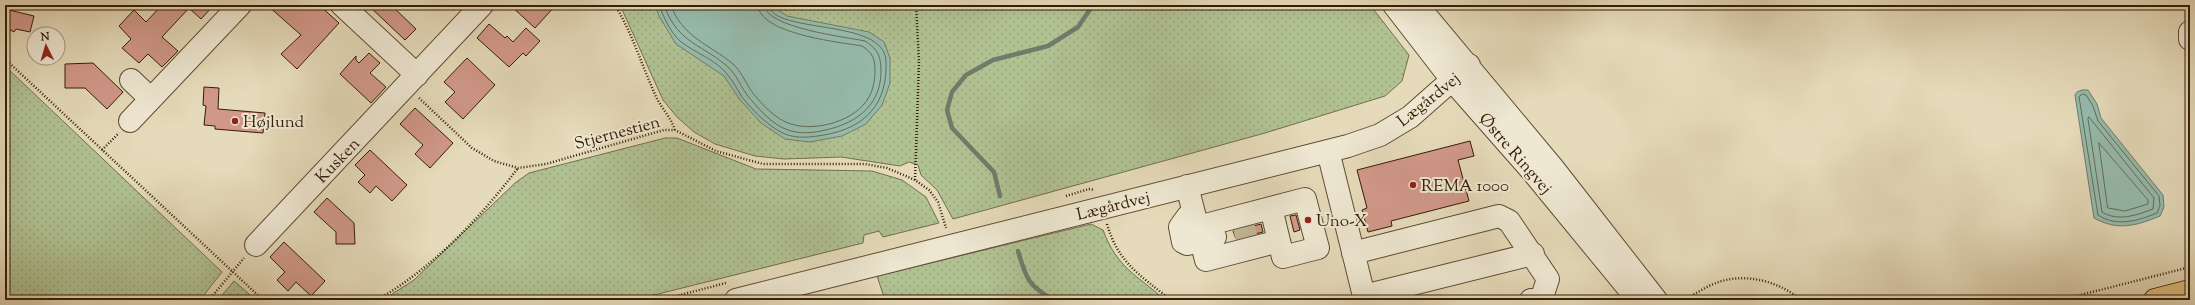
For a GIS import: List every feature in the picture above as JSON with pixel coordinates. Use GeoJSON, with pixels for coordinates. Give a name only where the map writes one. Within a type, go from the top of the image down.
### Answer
{"type":"FeatureCollection","features":[{"type":"Feature","properties":{"kind":"main road"},"geometry":{"type":"LineString","coordinates":[[2154,300],[2190,291]]}},
{"type":"Feature","properties":{"kind":"street"},"geometry":{"type":"LineString","coordinates":[[130,121],[240,5]]}},
{"type":"Feature","properties":{"kind":"street"},"geometry":{"type":"LineString","coordinates":[[342,5],[412,81]]}},
{"type":"Feature","properties":{"kind":"street","name":"Kusken"},"geometry":{"type":"LineString","coordinates":[[256,245],[482,5]]}},
{"type":"Feature","properties":{"kind":"street","name":"Østre Ringvej"},"geometry":{"type":"LineString","coordinates":[[1394,5],[1452,80],[1532,171],[1638,300]]}},
{"type":"Feature","properties":{"kind":"street","name":"Østre Ringvej"},"geometry":{"type":"LineString","coordinates":[[1417,5],[1469,65],[1553,168],[1656,300]]}},
{"type":"Feature","properties":{"kind":"street"},"geometry":{"type":"LineString","coordinates":[[2190,32],[2190,39]]}},
{"type":"Feature","properties":{"kind":"street","name":"Lægårdvej"},"geometry":{"type":"LineString","coordinates":[[736,300],[1328,151],[1380,135],[1410,117],[1469,65]]}},
{"type":"Feature","properties":{"kind":"street"},"geometry":{"type":"LineString","coordinates":[[131,80],[151,99]]}},
{"type":"Feature","properties":{"kind":"street"},"geometry":{"type":"LineString","coordinates":[[1328,151],[1365,298],[1533,254]]}},
{"type":"Feature","properties":{"kind":"street"},"geometry":{"type":"LineString","coordinates":[[1187,186],[1206,260],[1272,224],[1305,199],[1338,190]]}},
{"type":"Feature","properties":{"kind":"street"},"geometry":{"type":"LineString","coordinates":[[1305,199],[1318,248]]}},
{"type":"Feature","properties":{"kind":"street"},"geometry":{"type":"LineString","coordinates":[[1272,224],[1283,257],[1318,248],[1352,246],[1499,216],[1509,221],[1533,254],[1548,279],[1542,297],[1531,300]]}},
{"type":"Feature","properties":{"kind":"street"},"geometry":{"type":"LineString","coordinates":[[1198,227],[1272,224]]}},
{"type":"Feature","properties":{"kind":"street"},"geometry":{"type":"LineString","coordinates":[[1198,227],[1234,233]]}},
{"type":"Feature","properties":{"kind":"path"},"geometry":{"type":"LineString","coordinates":[[615,5],[626,23],[654,94],[670,117],[675,130]]}},
{"type":"Feature","properties":{"kind":"path"},"geometry":{"type":"LineString","coordinates":[[915,180],[919,62],[916,5]]}},
{"type":"Feature","properties":{"kind":"path"},"geometry":{"type":"LineString","coordinates":[[5,59],[262,300]]}},
{"type":"Feature","properties":{"kind":"path","name":"Stjernestien"},"geometry":{"type":"LineString","coordinates":[[412,81],[472,148],[494,161],[518,168],[546,164],[664,130],[675,130],[716,151],[763,164],[865,164],[887,168],[915,180],[929,190],[938,202],[946,228]]}},
{"type":"Feature","properties":{"kind":"path"},"geometry":{"type":"LineString","coordinates":[[102,150],[130,121]]}},
{"type":"Feature","properties":{"kind":"path"},"geometry":{"type":"LineString","coordinates":[[377,300],[393,291],[444,250],[491,203],[518,168]]}},
{"type":"Feature","properties":{"kind":"path"},"geometry":{"type":"LineString","coordinates":[[209,300],[232,271],[256,245]]}},
{"type":"Feature","properties":{"kind":"path"},"geometry":{"type":"LineString","coordinates":[[2061,300],[2190,267]]}},
{"type":"Feature","properties":{"kind":"path"},"geometry":{"type":"LineString","coordinates":[[1691,296],[1716,282],[1741,278],[1763,280],[1789,290],[1801,300]]}},
{"type":"Feature","properties":{"kind":"shaded area"},"geometry":{"type":"Polygon","coordinates":[[[620,5],[1370,5],[1409,55],[1402,81],[1385,96],[1265,133],[953,219],[937,190],[921,175],[918,165],[909,162],[900,166],[841,157],[784,159],[755,156],[715,144],[694,132],[677,117],[663,100],[620,5]]]}},
{"type":"Feature","properties":{"kind":"shaded area"},"geometry":{"type":"Polygon","coordinates":[[[5,66],[222,272],[200,300],[5,300],[5,66]]]}},
{"type":"Feature","properties":{"kind":"shaded area"},"geometry":{"type":"Polygon","coordinates":[[[665,138],[677,138],[756,169],[872,171],[902,180],[926,197],[939,223],[883,237],[879,231],[864,235],[863,243],[634,300],[383,300],[414,280],[515,183],[529,173],[665,138]]]}},
{"type":"Feature","properties":{"kind":"shaded area"},"geometry":{"type":"Polygon","coordinates":[[[1091,224],[1103,230],[1121,262],[1165,300],[885,300],[877,276],[1091,224]]]}},
{"type":"Feature","properties":{"kind":"shaded area"},"geometry":{"type":"Polygon","coordinates":[[[234,281],[256,300],[218,300],[234,281]]]}},
{"type":"Feature","properties":{"kind":"water"},"geometry":{"type":"Polygon","coordinates":[[[655,5],[771,5],[787,16],[869,32],[884,42],[890,58],[890,83],[882,105],[866,124],[842,136],[810,142],[785,139],[761,123],[740,100],[724,76],[676,44],[659,16],[655,5]]]}},
{"type":"Feature","properties":{"kind":"water"},"geometry":{"type":"Polygon","coordinates":[[[2088,90],[2097,104],[2101,118],[2163,195],[2164,207],[2160,216],[2127,226],[2111,225],[2094,218],[2075,95],[2077,92],[2088,90]]]}},
{"type":"Feature","properties":{"kind":"building"},"geometry":{"type":"Polygon","coordinates":[[[162,5],[214,5],[201,19],[189,8],[162,37],[178,51],[162,67],[148,54],[139,63],[122,48],[131,39],[119,26],[134,10],[146,22],[162,5]]]}},
{"type":"Feature","properties":{"kind":"building"},"geometry":{"type":"Polygon","coordinates":[[[267,5],[319,5],[339,23],[297,69],[281,54],[301,35],[267,5]]]}},
{"type":"Feature","properties":{"kind":"building"},"geometry":{"type":"Polygon","coordinates":[[[368,5],[391,5],[416,29],[405,40],[368,5]]]}},
{"type":"Feature","properties":{"kind":"building"},"geometry":{"type":"Polygon","coordinates":[[[510,5],[556,5],[535,28],[510,5]]]}},
{"type":"Feature","properties":{"kind":"building"},"geometry":{"type":"Polygon","coordinates":[[[5,9],[34,16],[32,26],[26,26],[26,31],[16,29],[14,32],[5,27],[5,9]]]}},
{"type":"Feature","properties":{"kind":"building"},"geometry":{"type":"Polygon","coordinates":[[[489,24],[505,38],[507,36],[513,42],[526,28],[540,41],[526,56],[523,53],[509,67],[477,38],[489,24]]]}},
{"type":"Feature","properties":{"kind":"building"},"geometry":{"type":"Polygon","coordinates":[[[369,53],[380,63],[370,73],[386,87],[371,103],[340,74],[356,56],[356,60],[359,63],[369,53]]]}},
{"type":"Feature","properties":{"kind":"building"},"geometry":{"type":"Polygon","coordinates":[[[467,58],[495,85],[463,119],[445,102],[455,92],[444,82],[467,58]]]}},
{"type":"Feature","properties":{"kind":"building"},"geometry":{"type":"Polygon","coordinates":[[[93,63],[123,92],[107,109],[85,88],[65,88],[66,64],[93,63]]]}},
{"type":"Feature","properties":{"kind":"building","name":"Højlund"},"geometry":{"type":"Polygon","coordinates":[[[204,87],[219,88],[218,109],[265,113],[263,133],[215,129],[215,126],[204,125],[206,106],[203,105],[204,87]]]}},
{"type":"Feature","properties":{"kind":"building"},"geometry":{"type":"Polygon","coordinates":[[[415,108],[453,143],[430,168],[415,154],[423,145],[400,124],[415,108]]]}},
{"type":"Feature","properties":{"kind":"building","name":"REMA 1000"},"geometry":{"type":"Polygon","coordinates":[[[1470,141],[1474,156],[1458,160],[1469,201],[1391,221],[1392,226],[1368,232],[1362,210],[1367,208],[1357,170],[1470,141]]]}},
{"type":"Feature","properties":{"kind":"building"},"geometry":{"type":"Polygon","coordinates":[[[370,150],[407,185],[392,201],[376,186],[370,193],[358,182],[365,175],[355,165],[370,150]]]}},
{"type":"Feature","properties":{"kind":"building"},"geometry":{"type":"Polygon","coordinates":[[[327,198],[354,223],[355,244],[336,244],[336,232],[314,212],[327,198]]]}},
{"type":"Feature","properties":{"kind":"building"},"geometry":{"type":"Polygon","coordinates":[[[1296,215],[1300,230],[1294,232],[1290,216],[1296,215]]]}},
{"type":"Feature","properties":{"kind":"building"},"geometry":{"type":"Polygon","coordinates":[[[1261,224],[1263,232],[1236,239],[1233,231],[1261,224]]]}},
{"type":"Feature","properties":{"kind":"building"},"geometry":{"type":"Polygon","coordinates":[[[284,242],[325,281],[311,296],[296,282],[288,291],[277,280],[285,272],[270,257],[284,242]]]}},
{"type":"Feature","properties":{"kind":"waterway"},"geometry":{"type":"LineString","coordinates":[[1000,196],[994,172],[952,128],[947,110],[952,92],[966,75],[993,60],[1048,46],[1078,27],[1093,5]]}},
{"type":"Feature","properties":{"kind":"waterway"},"geometry":{"type":"LineString","coordinates":[[1018,251],[1023,268],[1029,280],[1045,295],[1054,300]]}},
{"type":"Feature","properties":{"kind":"tunnel"},"geometry":{"type":"LineString","coordinates":[[1234,233],[1261,226]]}},
{"type":"Feature","properties":{"kind":"place","name":"Højlund"},"geometry":{"type":"Point","coordinates":[235,121]}},
{"type":"Feature","properties":{"kind":"place","name":"REMA 1000"},"geometry":{"type":"Point","coordinates":[1413,185]}},
{"type":"Feature","properties":{"kind":"place","name":"Uno-X"},"geometry":{"type":"Point","coordinates":[1308,220]}}]}
